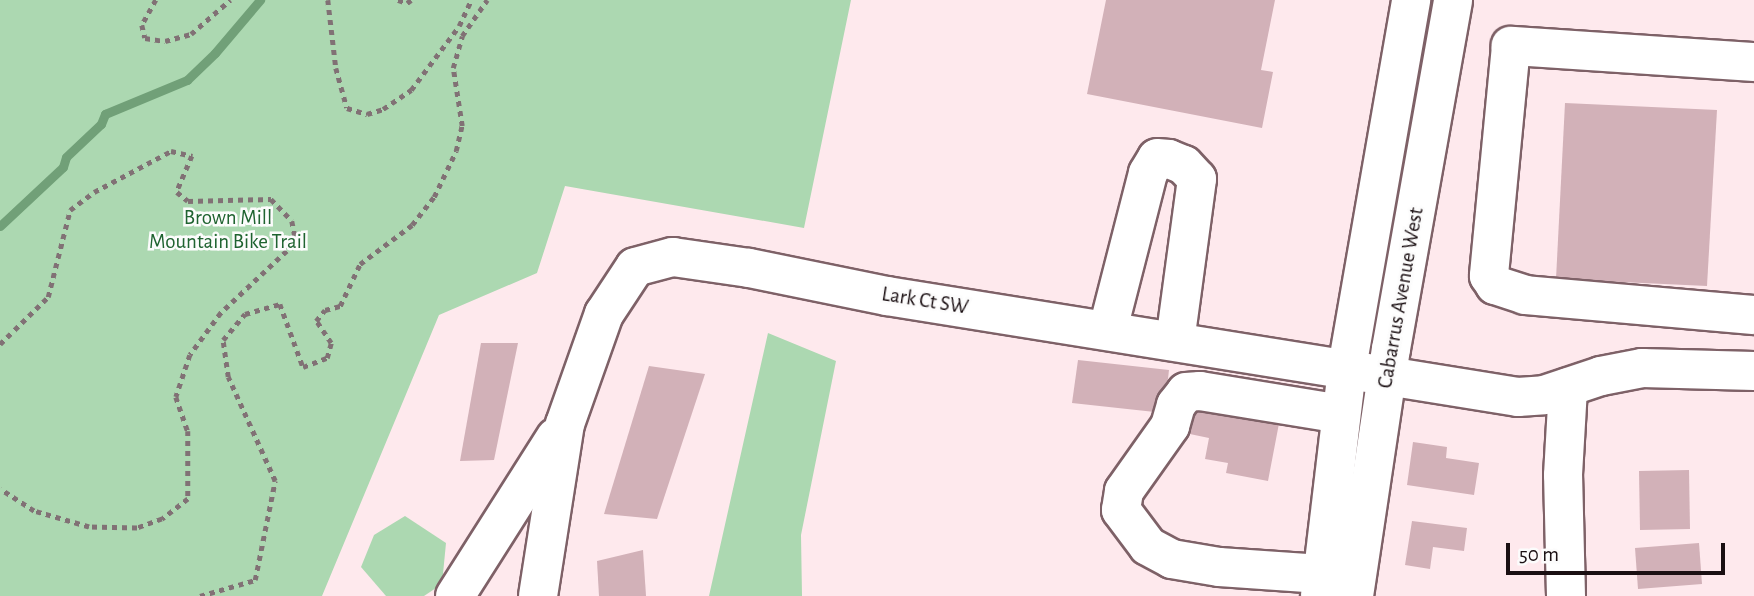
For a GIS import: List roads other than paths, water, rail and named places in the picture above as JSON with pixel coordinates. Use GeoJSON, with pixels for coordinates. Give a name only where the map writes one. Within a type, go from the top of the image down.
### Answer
{"type":"FeatureCollection","features":[{"type":"Feature","properties":{"kind":"street","name":"Cabarrus Avenue West"},"geometry":{"type":"LineString","coordinates":[[1320,585],[1347,368],[1411,0]]}},
{"type":"Feature","properties":{"kind":"street","name":"Cabarrus Avenue West"},"geometry":{"type":"LineString","coordinates":[[1354,596],[1388,374],[1453,0]]}},
{"type":"Feature","properties":{"kind":"street"},"geometry":{"type":"LineString","coordinates":[[1754,62],[1511,46],[1489,276],[1495,285],[1525,295],[1754,315]]}},
{"type":"Feature","properties":{"kind":"street"},"geometry":{"type":"LineString","coordinates":[[1108,329],[1148,173],[1157,158],[1169,159],[1184,165],[1198,179],[1175,341]]}},
{"type":"Feature","properties":{"kind":"street","name":"Lark Ct SW"},"geometry":{"type":"LineString","coordinates":[[538,596],[565,424],[604,314],[635,267],[673,257],[749,268],[887,296],[1108,329],[1518,397],[1544,395],[1642,368],[1754,371]]}},
{"type":"Feature","properties":{"kind":"street"},"geometry":{"type":"LineString","coordinates":[[1566,596],[1563,475],[1568,387]]}},
{"type":"Feature","properties":{"kind":"street"},"geometry":{"type":"LineString","coordinates":[[1320,585],[1172,559],[1148,546],[1121,510],[1124,491],[1170,426],[1176,405],[1186,392],[1200,391],[1341,414]]}},
{"type":"Feature","properties":{"kind":"street","name":"Lark Ct SW"},"geometry":{"type":"LineString","coordinates":[[455,596],[565,424]]}},
{"type":"Feature","properties":{"kind":"waterway"},"geometry":{"type":"LineString","coordinates":[[0,226],[63,167],[66,157],[101,124],[105,114],[187,80],[215,53],[260,0]]}},
{"type":"Feature","properties":{"kind":"park label","name":"Brown Mill Mountain Bike Trail"},"geometry":{"type":"Point","coordinates":[228,230]}}]}
